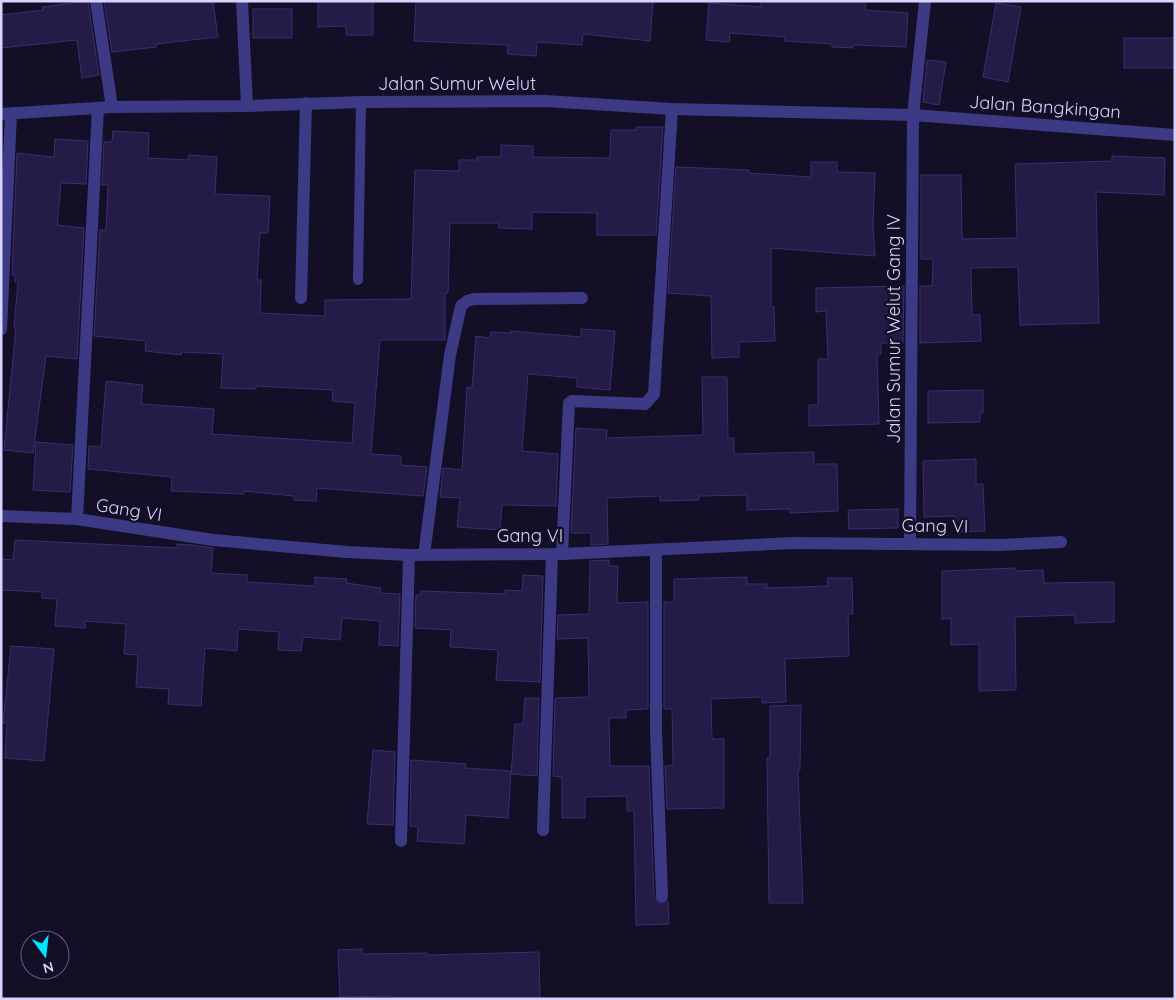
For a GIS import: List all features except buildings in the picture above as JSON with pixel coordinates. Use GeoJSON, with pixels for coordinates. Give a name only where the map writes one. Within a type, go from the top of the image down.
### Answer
{"type":"FeatureCollection","features":[{"type":"Feature","properties":{"kind":"street"},"geometry":{"type":"LineString","coordinates":[[96,1],[112,107]]}},
{"type":"Feature","properties":{"kind":"street"},"geometry":{"type":"LineString","coordinates":[[242,1],[247,106]]}},
{"type":"Feature","properties":{"kind":"street","name":"Jalan Sumur Welut Gang IV"},"geometry":{"type":"LineString","coordinates":[[910,544],[912,115],[925,1]]}},
{"type":"Feature","properties":{"kind":"street","name":"Jalan Sumur Welut"},"geometry":{"type":"LineString","coordinates":[[6,114],[112,107],[247,106],[361,102],[545,101],[672,109],[912,115]]}},
{"type":"Feature","properties":{"kind":"street"},"geometry":{"type":"LineString","coordinates":[[301,298],[306,104]]}},
{"type":"Feature","properties":{"kind":"street"},"geometry":{"type":"LineString","coordinates":[[76,519],[98,108]]}},
{"type":"Feature","properties":{"kind":"street"},"geometry":{"type":"LineString","coordinates":[[543,830],[557,554],[569,403],[572,401],[645,404],[654,394],[672,109]]}},
{"type":"Feature","properties":{"kind":"street"},"geometry":{"type":"LineString","coordinates":[[1,329],[6,114]]}},
{"type":"Feature","properties":{"kind":"street","name":"Jalan Bangkingan"},"geometry":{"type":"LineString","coordinates":[[912,115],[1175,134]]}},
{"type":"Feature","properties":{"kind":"street"},"geometry":{"type":"LineString","coordinates":[[424,555],[450,355],[461,306],[474,299],[582,298]]}},
{"type":"Feature","properties":{"kind":"street","name":"Gang VI"},"geometry":{"type":"LineString","coordinates":[[1,516],[76,519],[213,540],[347,552],[424,555],[557,554],[794,543],[1060,542]]}},
{"type":"Feature","properties":{"kind":"street"},"geometry":{"type":"LineString","coordinates":[[656,550],[656,731],[662,896]]}},
{"type":"Feature","properties":{"kind":"street"},"geometry":{"type":"LineString","coordinates":[[401,841],[409,554]]}},
{"type":"Feature","properties":{"kind":"lane"},"geometry":{"type":"LineString","coordinates":[[358,280],[361,102]]}}]}
